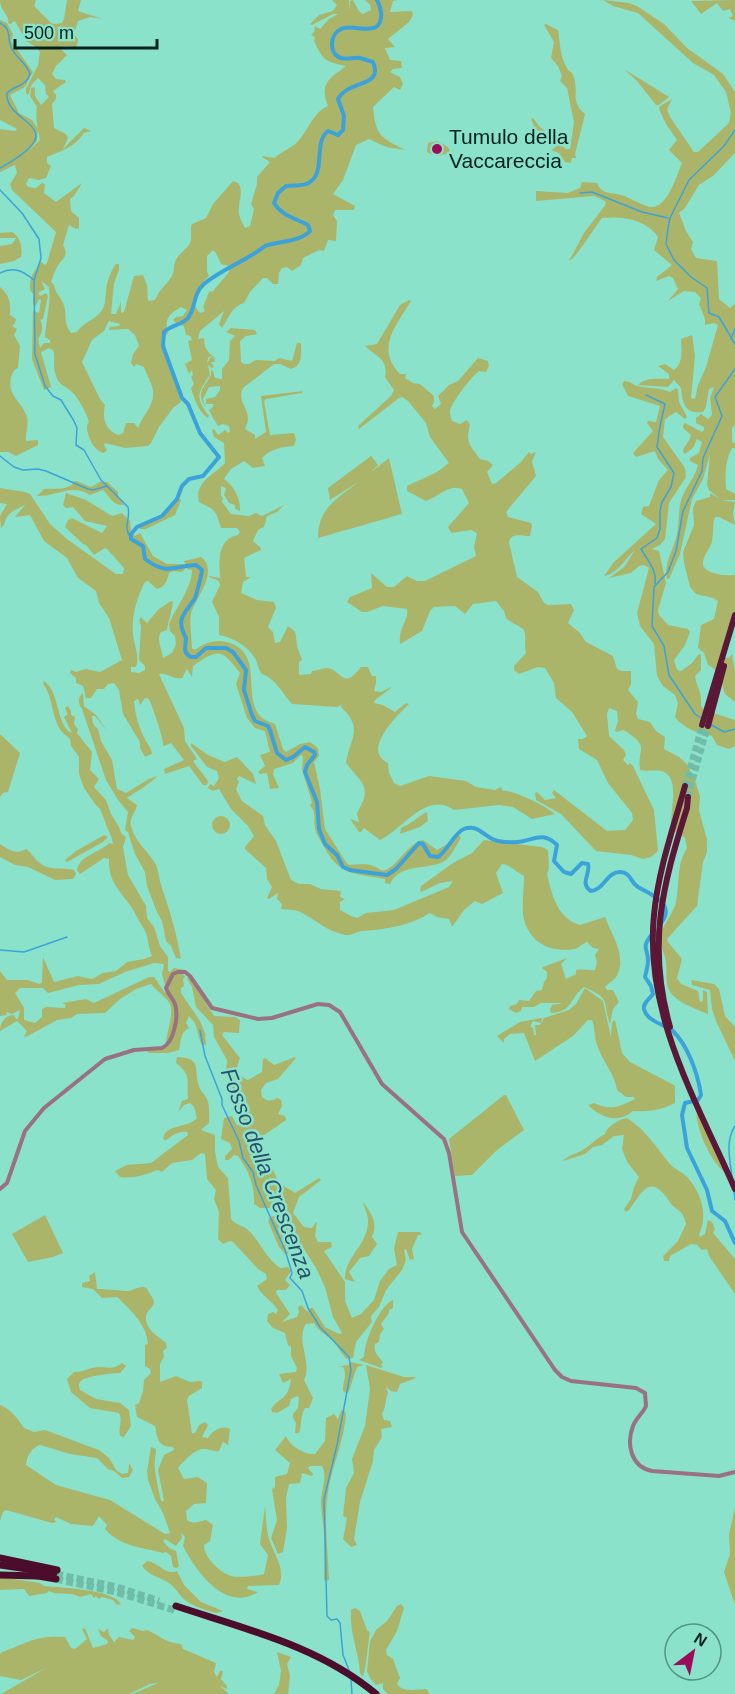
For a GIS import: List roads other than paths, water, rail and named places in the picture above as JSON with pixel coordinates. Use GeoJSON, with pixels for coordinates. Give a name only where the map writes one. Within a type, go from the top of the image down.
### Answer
{"type":"FeatureCollection","features":[{"type":"Feature","properties":{"kind":"highway"},"geometry":{"type":"LineString","coordinates":[[705,725],[735,615]]}},
{"type":"Feature","properties":{"kind":"highway"},"geometry":{"type":"LineString","coordinates":[[726,650],[735,626]]}},
{"type":"Feature","properties":{"kind":"highway"},"geometry":{"type":"LineString","coordinates":[[685,786],[656,898],[653,960],[657,994],[667,1031],[735,1189]]}},
{"type":"Feature","properties":{"kind":"highway"},"geometry":{"type":"LineString","coordinates":[[688,797],[665,879],[660,906],[659,976],[672,1033],[703,1113]]}},
{"type":"Feature","properties":{"kind":"highway"},"geometry":{"type":"LineString","coordinates":[[725,1163],[735,1182]]}},
{"type":"Feature","properties":{"kind":"highway"},"geometry":{"type":"LineString","coordinates":[[0,1558],[56,1574]]}},
{"type":"Feature","properties":{"kind":"highway"},"geometry":{"type":"LineString","coordinates":[[0,1565],[56,1574]]}},
{"type":"Feature","properties":{"kind":"highway"},"geometry":{"type":"LineString","coordinates":[[0,1572],[56,1574]]}},
{"type":"Feature","properties":{"kind":"highway"},"geometry":{"type":"LineString","coordinates":[[177,1609],[279,1644],[328,1664],[376,1694]]}},
{"type":"Feature","properties":{"kind":"highway"},"geometry":{"type":"LineString","coordinates":[[328,1664],[369,1694]]}},
{"type":"Feature","properties":{"kind":"street"},"geometry":{"type":"LineString","coordinates":[[0,1189],[8,1182],[27,1128],[44,1108],[103,1059],[134,1050],[163,1048],[168,1044],[173,1035],[176,1010],[166,986],[177,972],[186,973],[212,1008],[245,1017],[270,1019],[318,1004],[329,1005],[338,1010],[383,1086],[444,1139],[449,1153],[462,1232],[558,1373],[571,1381],[636,1388],[645,1394],[646,1406],[633,1425],[631,1445],[633,1459],[642,1468],[652,1471],[719,1476],[735,1472]]}},
{"type":"Feature","properties":{"kind":"waterway"},"geometry":{"type":"LineString","coordinates":[[377,0],[381,13],[379,24],[370,29],[341,29],[335,35],[332,44],[334,52],[341,58],[360,58],[373,62],[374,76],[350,88],[338,99],[344,116],[343,130],[338,135],[328,131],[323,136],[318,167],[313,180],[304,185],[286,186],[278,193],[274,203],[285,214],[308,225],[310,231],[295,239],[265,246],[211,279],[200,288],[188,318],[164,332],[163,346],[182,398],[188,404],[200,433],[219,457],[203,476],[189,479],[182,486],[177,499],[162,516],[137,527],[131,534],[131,539],[143,546],[145,559],[159,567],[170,569],[196,565],[202,570],[195,598],[181,621],[186,638],[186,653],[191,657],[196,657],[206,648],[226,648],[233,652],[246,670],[244,690],[252,715],[255,721],[268,726],[277,753],[286,760],[305,747],[314,752],[315,755],[307,765],[305,772],[317,802],[319,829],[325,844],[337,855],[343,867],[387,875],[396,869],[419,843],[423,844],[430,856],[438,857],[460,831],[469,828],[474,828],[493,840],[503,842],[542,837],[557,845],[554,861],[564,872],[571,874],[582,863],[588,864],[586,885],[591,891],[616,872],[627,874],[636,885],[664,905],[666,910],[661,923]]}},
{"type":"Feature","properties":{"kind":"waterway"},"geometry":{"type":"LineString","coordinates":[[0,23],[7,28],[10,45],[30,74],[23,84],[7,93],[9,104],[32,126],[36,134],[34,143],[23,154],[0,168]]}},
{"type":"Feature","properties":{"kind":"waterway"},"geometry":{"type":"LineString","coordinates":[[735,130],[724,146],[689,180],[670,218],[666,244],[674,260],[691,277],[707,288],[709,313],[719,317],[735,344]]}},
{"type":"Feature","properties":{"kind":"waterway"},"geometry":{"type":"LineString","coordinates":[[0,190],[22,213],[39,239],[41,258],[34,280],[35,354],[45,386],[53,396],[61,400],[74,421],[77,428],[76,445],[84,450],[101,480],[128,507],[127,530],[131,539]]}},
{"type":"Feature","properties":{"kind":"waterway"},"geometry":{"type":"LineString","coordinates":[[580,193],[592,192],[642,212],[668,218]]}},
{"type":"Feature","properties":{"kind":"waterway"},"geometry":{"type":"LineString","coordinates":[[0,273],[18,270],[34,280]]}},
{"type":"Feature","properties":{"kind":"waterway"},"geometry":{"type":"LineString","coordinates":[[731,339],[735,329]]}},
{"type":"Feature","properties":{"kind":"waterway"},"geometry":{"type":"LineString","coordinates":[[701,718],[695,714],[669,675],[664,646],[652,626],[654,587],[668,572],[676,551],[683,511],[702,471],[703,458],[722,416],[715,397],[735,369]]}},
{"type":"Feature","properties":{"kind":"waterway"},"geometry":{"type":"LineString","coordinates":[[646,395],[665,404],[657,447],[674,473],[671,487],[662,502],[657,538],[641,549],[653,570],[655,584]]}},
{"type":"Feature","properties":{"kind":"waterway"},"geometry":{"type":"LineString","coordinates":[[0,456],[14,467],[23,470],[46,471],[88,489],[107,486]]}},
{"type":"Feature","properties":{"kind":"waterway"},"geometry":{"type":"LineString","coordinates":[[710,724],[724,732],[735,729]]}},
{"type":"Feature","properties":{"kind":"waterway"},"geometry":{"type":"LineString","coordinates":[[653,933],[646,945],[648,961],[645,977],[653,994],[646,1002],[644,1009],[652,1020],[673,1031],[692,1061],[701,1095],[698,1100],[685,1103],[682,1115],[687,1148],[707,1190],[712,1211],[725,1221],[735,1243]]}},
{"type":"Feature","properties":{"kind":"waterway"},"geometry":{"type":"LineString","coordinates":[[0,950],[24,952],[67,937]]}},
{"type":"Feature","properties":{"kind":"waterway","name":"Fosso della Crescenza"},"geometry":{"type":"LineString","coordinates":[[200,1030],[205,1056],[222,1099],[222,1105],[239,1141],[243,1158],[253,1172],[256,1185],[285,1250],[292,1273],[290,1278],[302,1291],[308,1308],[320,1327],[349,1357],[351,1370],[324,1499],[327,1616],[331,1620],[337,1619],[340,1623],[343,1655],[349,1670]]}},
{"type":"Feature","properties":{"kind":"waterway"},"geometry":{"type":"LineString","coordinates":[[732,1177],[729,1144],[735,1126]]}},
{"type":"Feature","properties":{"kind":"waterway"},"geometry":{"type":"LineString","coordinates":[[734,1191],[735,1200]]}},
{"type":"Feature","properties":{"kind":"waterway","name":"Fosso della Crescenza"},"geometry":{"type":"LineString","coordinates":[[351,1680],[352,1694]]}},
{"type":"Feature","properties":{"kind":"tunnel"},"geometry":{"type":"LineString","coordinates":[[685,786],[702,725]]}},
{"type":"Feature","properties":{"kind":"tunnel"},"geometry":{"type":"LineString","coordinates":[[688,797],[708,726]]}},
{"type":"Feature","properties":{"kind":"tunnel"},"geometry":{"type":"LineString","coordinates":[[56,1574],[117,1587],[159,1601]]}},
{"type":"Feature","properties":{"kind":"tunnel"},"geometry":{"type":"LineString","coordinates":[[56,1579],[116,1592],[177,1611]]}},
{"type":"Feature","properties":{"kind":"place","name":"Tumulo della Vaccareccia"},"geometry":{"type":"Point","coordinates":[437,149]}}]}
